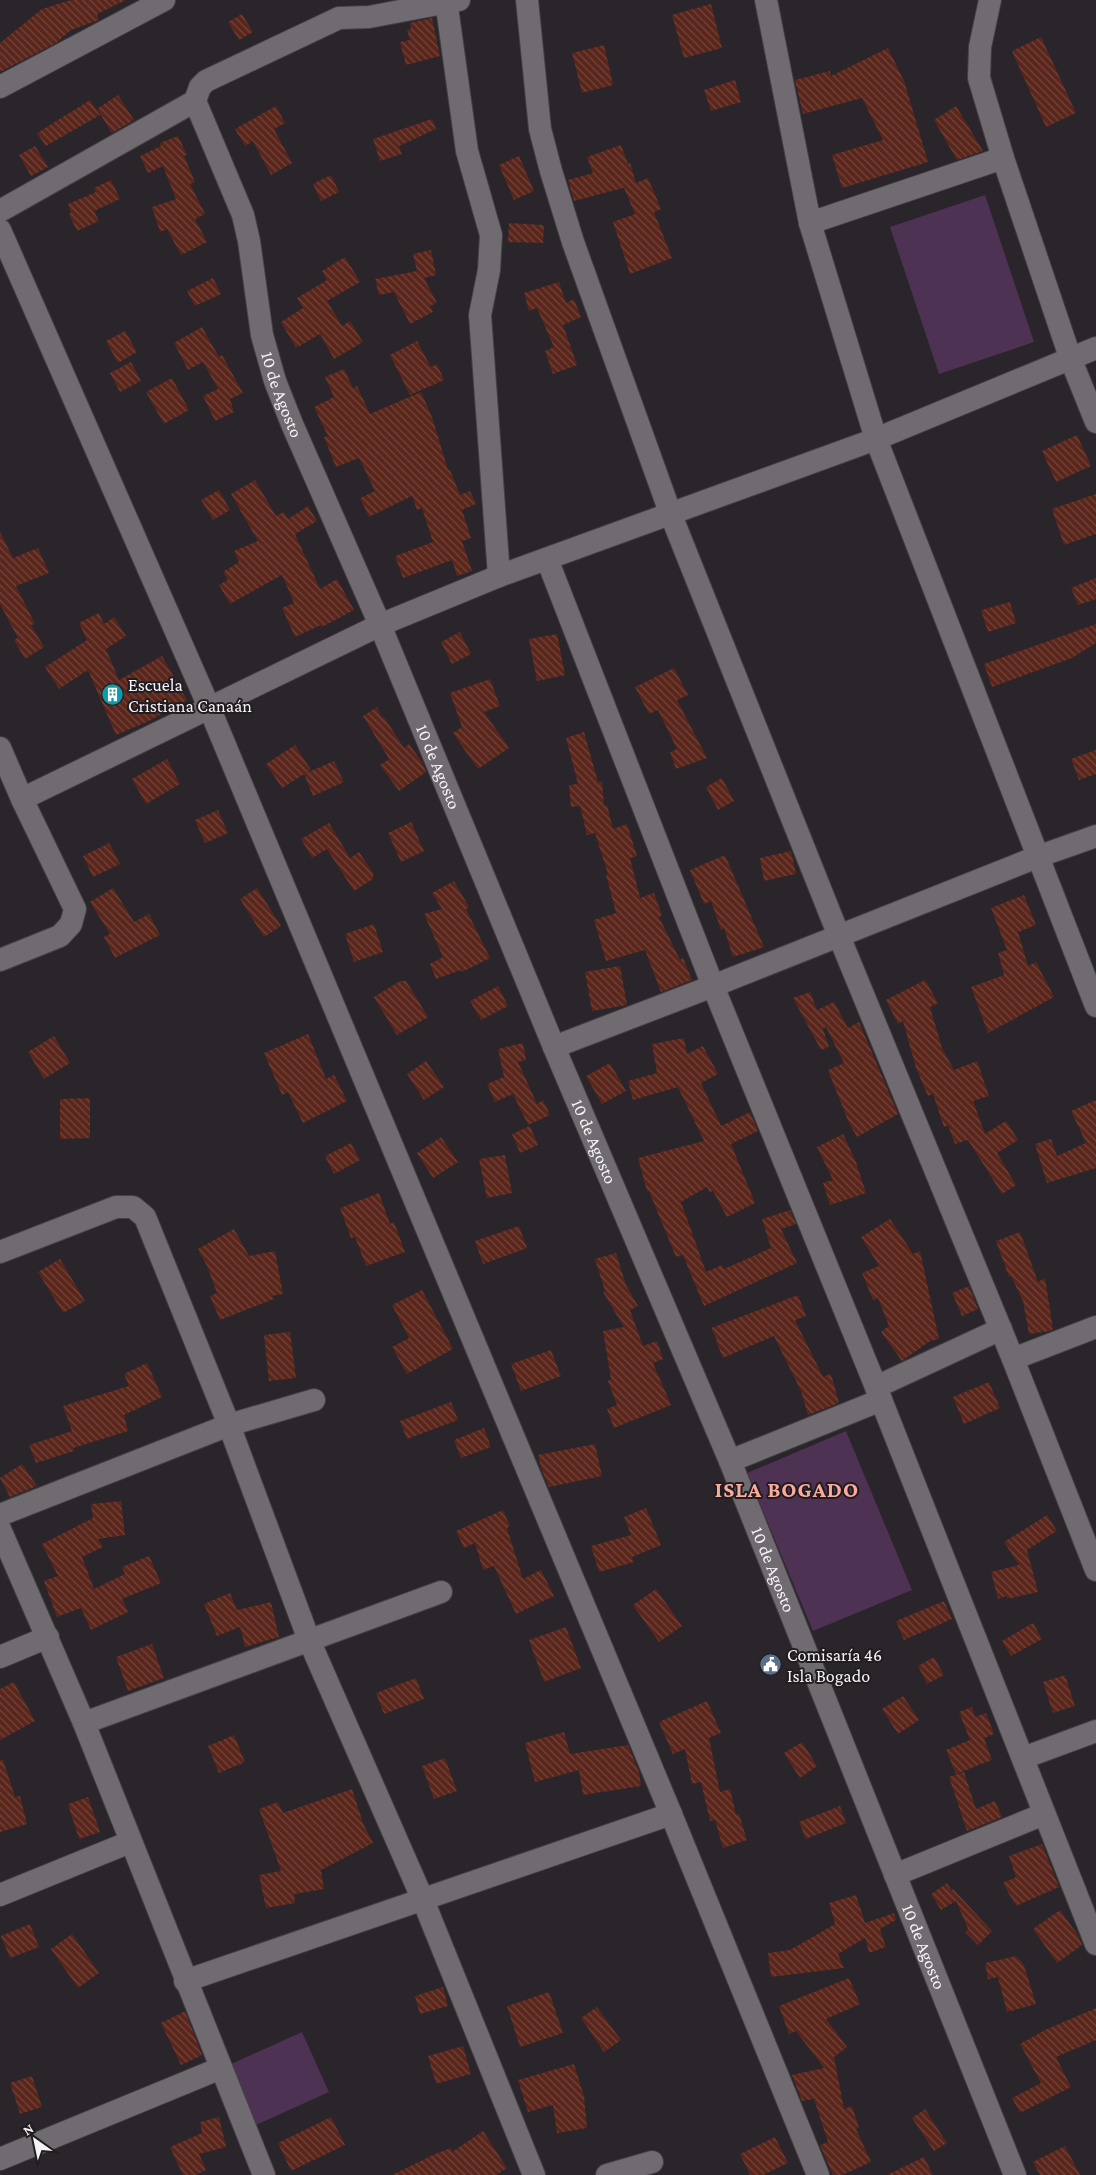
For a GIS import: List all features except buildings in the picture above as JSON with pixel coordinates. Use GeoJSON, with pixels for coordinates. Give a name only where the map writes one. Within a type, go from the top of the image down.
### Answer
{"type":"FeatureCollection","features":[{"type":"Feature","properties":{"kind":"street"},"geometry":{"type":"LineString","coordinates":[[0,87],[164,0]]}},
{"type":"Feature","properties":{"kind":"street"},"geometry":{"type":"LineString","coordinates":[[527,0],[540,129],[551,171],[573,242],[671,515],[838,936],[1014,1359],[1096,1570]]}},
{"type":"Feature","properties":{"kind":"street"},"geometry":{"type":"LineString","coordinates":[[766,0],[810,223],[876,439],[1096,1006]]}},
{"type":"Feature","properties":{"kind":"street"},"geometry":{"type":"LineString","coordinates":[[990,0],[980,47],[979,78],[1003,158],[1071,360],[1096,422]]}},
{"type":"Feature","properties":{"kind":"street"},"geometry":{"type":"LineString","coordinates":[[0,211],[195,101],[200,87],[206,81],[339,18],[369,17],[450,1],[467,151],[491,235],[489,270],[480,315],[499,576]]}},
{"type":"Feature","properties":{"kind":"street","name":"10 de Agosto"},"geometry":{"type":"LineString","coordinates":[[195,101],[243,215],[249,241],[262,335],[275,381],[292,424],[380,625],[554,1047],[730,1461],[1015,2175]]}},
{"type":"Feature","properties":{"kind":"street"},"geometry":{"type":"LineString","coordinates":[[810,223],[1003,158]]}},
{"type":"Feature","properties":{"kind":"street"},"geometry":{"type":"LineString","coordinates":[[0,230],[209,707],[671,1814],[818,2175]]}},
{"type":"Feature","properties":{"kind":"street"},"geometry":{"type":"LineString","coordinates":[[22,799],[380,625],[499,576],[876,439],[1071,360],[1096,348]]}},
{"type":"Feature","properties":{"kind":"street"},"geometry":{"type":"LineString","coordinates":[[547,559],[713,986],[878,1394],[1096,1944]]}},
{"type":"Feature","properties":{"kind":"street"},"geometry":{"type":"LineString","coordinates":[[0,748],[22,799],[75,909],[71,924],[60,936],[0,960]]}},
{"type":"Feature","properties":{"kind":"street"},"geometry":{"type":"LineString","coordinates":[[554,1047],[1037,857],[1096,836]]}},
{"type":"Feature","properties":{"kind":"street"},"geometry":{"type":"LineString","coordinates":[[0,1252],[116,1207],[133,1207],[145,1217],[229,1425],[309,1640],[424,1900],[534,2175]]}},
{"type":"Feature","properties":{"kind":"street"},"geometry":{"type":"LineString","coordinates":[[1014,1359],[1096,1327]]}},
{"type":"Feature","properties":{"kind":"street"},"geometry":{"type":"LineString","coordinates":[[730,1461],[878,1394],[1001,1329]]}},
{"type":"Feature","properties":{"kind":"street"},"geometry":{"type":"LineString","coordinates":[[0,1515],[229,1425],[314,1400]]}},
{"type":"Feature","properties":{"kind":"street"},"geometry":{"type":"LineString","coordinates":[[0,1529],[84,1723],[185,1981],[264,2175]]}},
{"type":"Feature","properties":{"kind":"street"},"geometry":{"type":"LineString","coordinates":[[84,1723],[441,1592]]}},
{"type":"Feature","properties":{"kind":"street"},"geometry":{"type":"LineString","coordinates":[[0,1657],[48,1637]]}},
{"type":"Feature","properties":{"kind":"street"},"geometry":{"type":"LineString","coordinates":[[1023,1758],[1096,1731]]}},
{"type":"Feature","properties":{"kind":"street"},"geometry":{"type":"LineString","coordinates":[[185,1981],[671,1814]]}},
{"type":"Feature","properties":{"kind":"street"},"geometry":{"type":"LineString","coordinates":[[895,1875],[1044,1814]]}},
{"type":"Feature","properties":{"kind":"street"},"geometry":{"type":"LineString","coordinates":[[0,1895],[130,1842]]}},
{"type":"Feature","properties":{"kind":"street"},"geometry":{"type":"LineString","coordinates":[[0,2159],[221,2068]]}},
{"type":"Feature","properties":{"kind":"street"},"geometry":{"type":"LineString","coordinates":[[607,2175],[652,2162]]}},
{"type":"Feature","properties":{"kind":"shaded area"},"geometry":{"type":"Polygon","coordinates":[[[985,195],[1034,342],[939,374],[890,227],[985,195]]]}},
{"type":"Feature","properties":{"kind":"shaded area"},"geometry":{"type":"Polygon","coordinates":[[[846,1431],[912,1590],[813,1631],[747,1473],[846,1431]]]}},
{"type":"Feature","properties":{"kind":"shaded area"},"geometry":{"type":"Polygon","coordinates":[[[302,2032],[329,2092],[256,2125],[229,2065],[302,2032]]]}},
{"type":"Feature","properties":{"kind":"place","name":"Escuela Cristiana Canaán"},"geometry":{"type":"Point","coordinates":[112,695]}},
{"type":"Feature","properties":{"kind":"place","name":"Comisaría 46 Isla Bogado"},"geometry":{"type":"Point","coordinates":[771,1665]}},
{"type":"Feature","properties":{"kind":"district","name":"ISLA BOGADO"},"geometry":{"type":"Point","coordinates":[787,1489]}}]}
